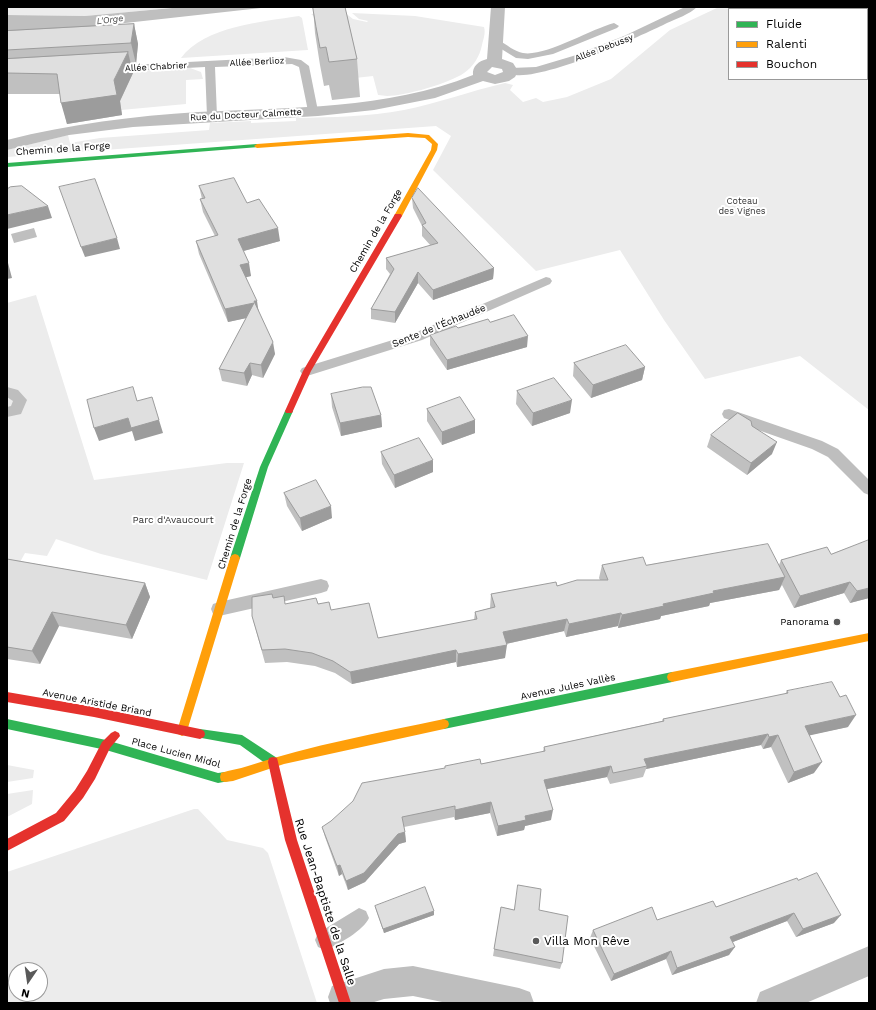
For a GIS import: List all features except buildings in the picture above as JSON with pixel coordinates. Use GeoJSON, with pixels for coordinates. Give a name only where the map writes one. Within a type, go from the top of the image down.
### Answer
{"type":"FeatureCollection","features":[{"type":"Feature","properties":{"kind":"street"},"geometry":{"type":"LineString","coordinates":[[494,62],[498,8]]}},
{"type":"Feature","properties":{"kind":"street"},"geometry":{"type":"LineString","coordinates":[[494,62],[508,66],[511,71],[508,77],[498,79],[483,76],[479,71],[485,64],[494,62]]}},
{"type":"Feature","properties":{"kind":"street","name":"Rue du Docteur Calmette"},"geometry":{"type":"LineString","coordinates":[[7,145],[68,130],[138,122],[212,116],[354,109],[438,94],[483,76]]}},
{"type":"Feature","properties":{"kind":"street","name":"Chemin de la Forge"},"geometry":{"type":"LineString","coordinates":[[7,165],[400,135],[427,136],[435,144],[434,150],[406,203],[307,371],[264,467],[182,731]]}},
{"type":"Feature","properties":{"kind":"street","name":"Avenue Jules Vallès"},"geometry":{"type":"LineString","coordinates":[[273,762],[381,737],[869,637]]}},
{"type":"Feature","properties":{"kind":"street","name":"Avenue Aristide Briand"},"geometry":{"type":"LineString","coordinates":[[7,697],[94,712],[182,731]]}},
{"type":"Feature","properties":{"kind":"street"},"geometry":{"type":"LineString","coordinates":[[7,724],[106,745],[91,775],[79,794],[60,816],[7,845]]}},
{"type":"Feature","properties":{"kind":"street","name":"Place Lucien Midol"},"geometry":{"type":"LineString","coordinates":[[161,727],[128,730],[116,734],[106,745],[218,778],[239,775],[273,762]]}},
{"type":"Feature","properties":{"kind":"street"},"geometry":{"type":"LineString","coordinates":[[182,731],[242,740],[273,762]]}},
{"type":"Feature","properties":{"kind":"street","name":"Rue Jean-Baptiste de la Salle"},"geometry":{"type":"LineString","coordinates":[[273,762],[291,840],[344,1000]]}},
{"type":"Feature","properties":{"kind":"street"},"geometry":{"type":"LineString","coordinates":[[771,1003],[869,961]]}},
{"type":"Feature","properties":{"kind":"street"},"geometry":{"type":"LineString","coordinates":[[344,1000],[384,984],[413,980],[519,1003]]}},
{"type":"Feature","properties":{"kind":"lane","name":"Allée Debussy"},"geometry":{"type":"LineString","coordinates":[[511,71],[532,72],[585,56],[641,34],[692,7]]}},
{"type":"Feature","properties":{"kind":"lane"},"geometry":{"type":"LineString","coordinates":[[495,42],[520,56],[528,56],[549,52],[614,26]]}},
{"type":"Feature","properties":{"kind":"lane","name":"Allée Berlioz"},"geometry":{"type":"LineString","coordinates":[[210,64],[284,60],[299,62],[304,66],[313,112]]}},
{"type":"Feature","properties":{"kind":"lane"},"geometry":{"type":"LineString","coordinates":[[210,64],[212,116]]}},
{"type":"Feature","properties":{"kind":"lane","name":"Allée Chabrier"},"geometry":{"type":"LineString","coordinates":[[104,70],[210,64]]}},
{"type":"Feature","properties":{"kind":"lane","name":"Sente de l'Échaudée"},"geometry":{"type":"LineString","coordinates":[[307,371],[417,337],[546,281]]}},
{"type":"Feature","properties":{"kind":"lane"},"geometry":{"type":"LineString","coordinates":[[7,392],[13,394],[20,400],[16,410],[7,412]]}},
{"type":"Feature","properties":{"kind":"lane"},"geometry":{"type":"LineString","coordinates":[[729,414],[817,445],[833,453],[869,489]]}},
{"type":"Feature","properties":{"kind":"lane"},"geometry":{"type":"LineString","coordinates":[[219,610],[321,586]]}},
{"type":"Feature","properties":{"kind":"lane"},"geometry":{"type":"LineString","coordinates":[[324,940],[359,918]]}},
{"type":"Feature","properties":{"kind":"green space"},"geometry":{"type":"Polygon","coordinates":[[[7,7],[183,7],[85,16],[7,15],[7,7]]]}},
{"type":"Feature","properties":{"kind":"green space","name":"Coteau des Vignes"},"geometry":{"type":"Polygon","coordinates":[[[719,7],[869,7],[869,410],[800,356],[705,379],[664,320],[620,250],[536,271],[433,170],[451,136],[436,126],[7,157],[7,150],[68,135],[70,143],[100,138],[209,130],[210,123],[296,121],[296,118],[377,114],[417,107],[505,83],[513,85],[510,90],[523,102],[536,98],[543,102],[567,97],[611,79],[670,30],[719,7]]]}},
{"type":"Feature","properties":{"kind":"green space"},"geometry":{"type":"Polygon","coordinates":[[[344,12],[353,19],[367,22],[368,21],[359,19],[352,13],[415,16],[484,27],[485,34],[480,53],[476,61],[467,71],[457,77],[438,85],[405,94],[387,96],[378,95],[373,76],[355,78],[316,18],[311,14],[344,12]]]}},
{"type":"Feature","properties":{"kind":"green space"},"geometry":{"type":"Polygon","coordinates":[[[299,16],[302,18],[308,50],[181,58],[191,47],[219,32],[252,23],[299,16]]]}},
{"type":"Feature","properties":{"kind":"green space"},"geometry":{"type":"Polygon","coordinates":[[[190,68],[201,72],[203,79],[186,80],[186,104],[121,110],[119,96],[131,71],[190,68]]]}},
{"type":"Feature","properties":{"kind":"green space","name":"Parc d'Avaucourt"},"geometry":{"type":"Polygon","coordinates":[[[36,295],[94,480],[227,463],[244,463],[207,580],[101,554],[56,539],[47,556],[25,553],[7,586],[7,303],[36,295]]]}},
{"type":"Feature","properties":{"kind":"green space"},"geometry":{"type":"Polygon","coordinates":[[[7,765],[34,770],[33,778],[7,782],[7,765]]]}},
{"type":"Feature","properties":{"kind":"green space"},"geometry":{"type":"Polygon","coordinates":[[[33,790],[32,804],[7,817],[7,794],[33,790]]]}},
{"type":"Feature","properties":{"kind":"green space"},"geometry":{"type":"Polygon","coordinates":[[[194,809],[198,809],[227,840],[263,848],[268,853],[317,1003],[7,1003],[7,872],[194,809]]]}},
{"type":"Feature","properties":{"kind":"water","name":"L'Orge"},"geometry":{"type":"Polygon","coordinates":[[[183,7],[270,7],[53,31],[7,31],[7,15],[85,16],[183,7]]]}},
{"type":"Feature","properties":{"kind":"water"},"geometry":{"type":"Polygon","coordinates":[[[34,228],[37,237],[14,243],[11,234],[34,228]]]}},
{"type":"Feature","properties":{"kind":"traffic: fast"},"geometry":{"type":"LineString","coordinates":[[7,165],[257,146]]}},
{"type":"Feature","properties":{"kind":"traffic: fast"},"geometry":{"type":"LineString","coordinates":[[235,558],[264,467],[289,411]]}},
{"type":"Feature","properties":{"kind":"traffic: fast"},"geometry":{"type":"LineString","coordinates":[[444,724],[672,677]]}},
{"type":"Feature","properties":{"kind":"traffic: fast"},"geometry":{"type":"LineString","coordinates":[[7,724],[106,745],[218,778],[225,777]]}},
{"type":"Feature","properties":{"kind":"traffic: fast"},"geometry":{"type":"LineString","coordinates":[[200,734],[242,740],[273,762]]}},
{"type":"Feature","properties":{"kind":"traffic: slow"},"geometry":{"type":"LineString","coordinates":[[257,146],[408,135],[427,136],[435,144],[434,150],[398,216]]}},
{"type":"Feature","properties":{"kind":"traffic: slow"},"geometry":{"type":"LineString","coordinates":[[182,731],[235,558]]}},
{"type":"Feature","properties":{"kind":"traffic: slow"},"geometry":{"type":"LineString","coordinates":[[672,677],[869,637]]}},
{"type":"Feature","properties":{"kind":"traffic: slow"},"geometry":{"type":"LineString","coordinates":[[225,777],[240,774],[284,759],[444,724]]}},
{"type":"Feature","properties":{"kind":"traffic: jam"},"geometry":{"type":"LineString","coordinates":[[289,411],[307,371],[398,216]]}},
{"type":"Feature","properties":{"kind":"traffic: jam"},"geometry":{"type":"LineString","coordinates":[[7,697],[94,712],[200,734]]}},
{"type":"Feature","properties":{"kind":"traffic: jam"},"geometry":{"type":"LineString","coordinates":[[7,845],[60,817],[79,794],[91,775],[106,745],[115,736]]}},
{"type":"Feature","properties":{"kind":"traffic: jam"},"geometry":{"type":"LineString","coordinates":[[273,762],[291,840],[345,1003]]}},
{"type":"Feature","properties":{"kind":"place","name":"Panorama"},"geometry":{"type":"Point","coordinates":[837,622]}},
{"type":"Feature","properties":{"kind":"place","name":"Villa Mon Rêve"},"geometry":{"type":"Point","coordinates":[536,941]}}]}
